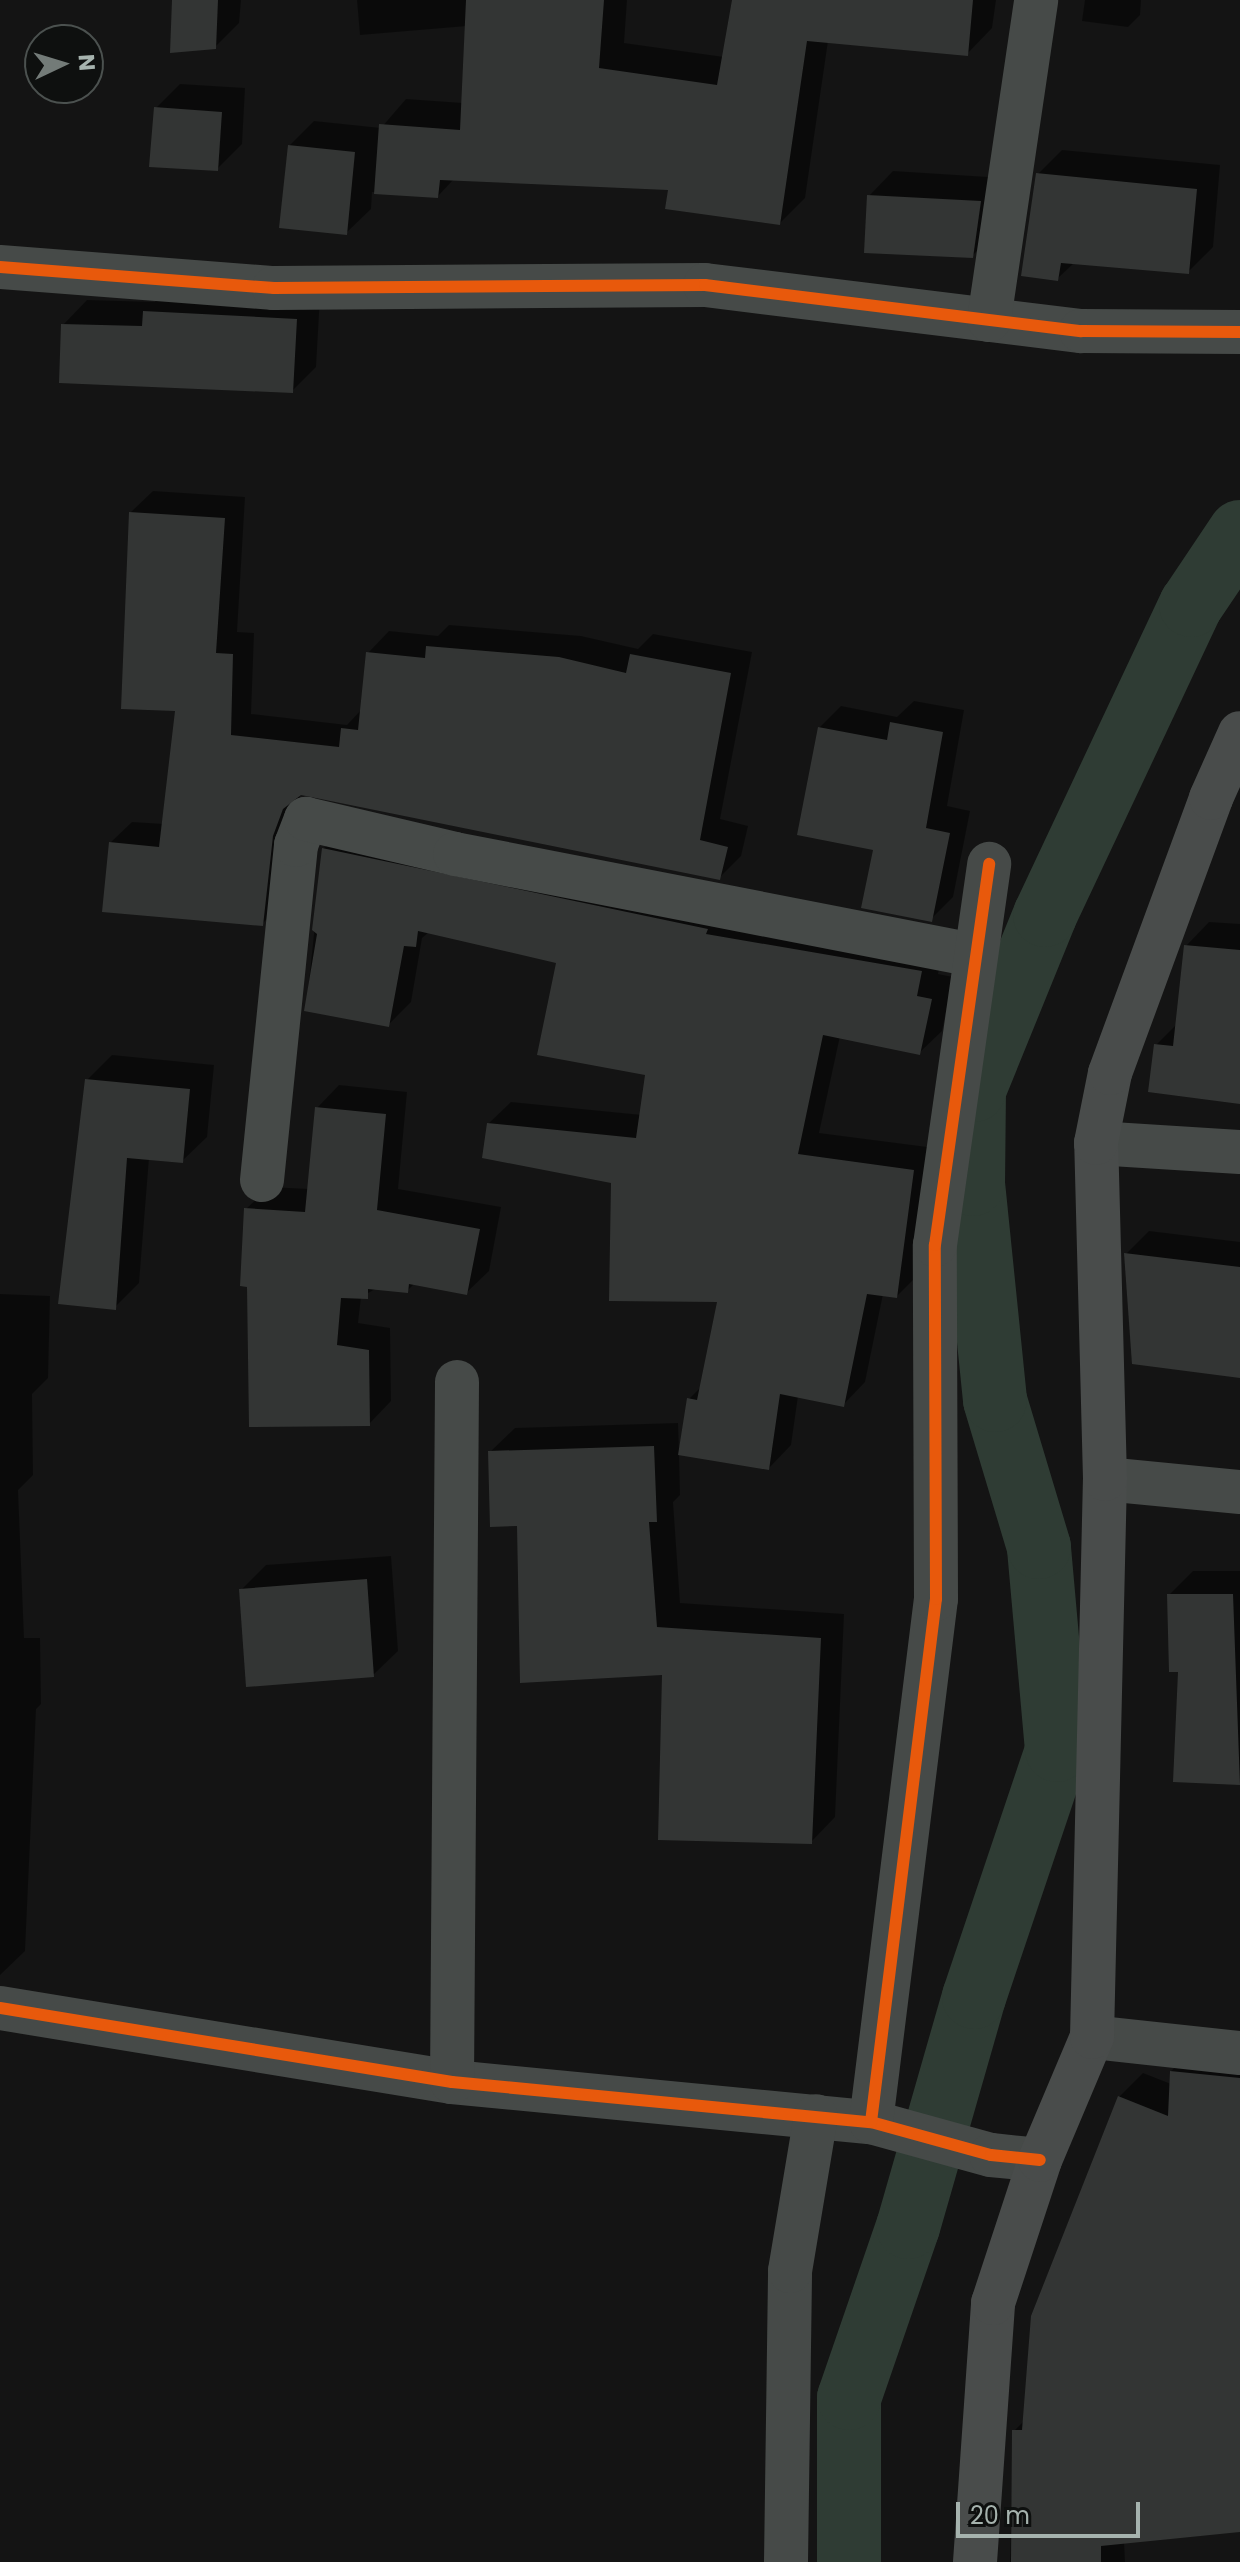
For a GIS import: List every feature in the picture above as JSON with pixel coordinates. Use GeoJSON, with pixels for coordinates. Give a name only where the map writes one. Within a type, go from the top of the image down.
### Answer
{"type":"FeatureCollection","features":[{"type":"Feature","properties":{"kind":"main road"},"geometry":{"type":"LineString","coordinates":[[975,2562],[993,2303],[1040,2160],[1092,2037],[1105,1479],[1096,1143],[1110,1073],[1211,798],[1240,733]]}},
{"type":"Feature","properties":{"kind":"street"},"geometry":{"type":"LineString","coordinates":[[989,320],[1036,0]]}},
{"type":"Feature","properties":{"kind":"street"},"geometry":{"type":"LineString","coordinates":[[0,267],[274,288],[705,285],[1081,331],[1240,332]]}},
{"type":"Feature","properties":{"kind":"street"},"geometry":{"type":"LineString","coordinates":[[262,1180],[296,845],[306,819],[455,854],[973,955]]}},
{"type":"Feature","properties":{"kind":"street"},"geometry":{"type":"LineString","coordinates":[[871,2122],[936,1599],[935,1245],[973,955],[989,864]]}},
{"type":"Feature","properties":{"kind":"street"},"geometry":{"type":"LineString","coordinates":[[1096,1143],[1240,1152]]}},
{"type":"Feature","properties":{"kind":"street"},"geometry":{"type":"LineString","coordinates":[[452,2082],[457,1382]]}},
{"type":"Feature","properties":{"kind":"street"},"geometry":{"type":"LineString","coordinates":[[1105,1479],[1240,1492]]}},
{"type":"Feature","properties":{"kind":"street"},"geometry":{"type":"LineString","coordinates":[[0,2008],[452,2082],[871,2122],[991,2155],[1040,2160]]}},
{"type":"Feature","properties":{"kind":"street"},"geometry":{"type":"LineString","coordinates":[[1092,2037],[1240,2053]]}},
{"type":"Feature","properties":{"kind":"street"},"geometry":{"type":"LineString","coordinates":[[786,2562],[790,2271],[816,2116]]}},
{"type":"Feature","properties":{"kind":"building"},"geometry":{"type":"Polygon","coordinates":[[[172,0],[218,0],[216,49],[170,53],[172,0]]]}},
{"type":"Feature","properties":{"kind":"building"},"geometry":{"type":"Polygon","coordinates":[[[466,0],[604,0],[599,68],[717,85],[732,0],[973,0],[968,56],[807,41],[780,225],[665,209],[668,190],[440,180],[438,198],[374,194],[379,124],[460,130],[466,0]]]}},
{"type":"Feature","properties":{"kind":"building"},"geometry":{"type":"Polygon","coordinates":[[[154,107],[222,112],[218,171],[149,167],[154,107]]]}},
{"type":"Feature","properties":{"kind":"building"},"geometry":{"type":"Polygon","coordinates":[[[288,145],[355,152],[347,235],[279,228],[288,145]]]}},
{"type":"Feature","properties":{"kind":"building"},"geometry":{"type":"Polygon","coordinates":[[[1036,173],[1197,189],[1189,274],[1061,263],[1058,281],[1021,276],[1036,173]]]}},
{"type":"Feature","properties":{"kind":"building"},"geometry":{"type":"Polygon","coordinates":[[[867,195],[981,201],[973,258],[864,253],[867,195]]]}},
{"type":"Feature","properties":{"kind":"building"},"geometry":{"type":"Polygon","coordinates":[[[143,311],[297,319],[293,393],[59,383],[61,324],[142,326],[143,311]]]}},
{"type":"Feature","properties":{"kind":"building"},"geometry":{"type":"Polygon","coordinates":[[[129,512],[225,518],[216,653],[233,654],[231,735],[339,747],[341,728],[358,730],[366,652],[425,658],[426,646],[559,657],[626,673],[630,654],[731,673],[700,840],[728,847],[720,880],[301,795],[283,809],[273,836],[263,926],[102,912],[109,842],[159,847],[175,711],[121,709],[129,512]]]}},
{"type":"Feature","properties":{"kind":"building"},"geometry":{"type":"Polygon","coordinates":[[[890,722],[943,732],[926,828],[950,833],[932,922],[861,908],[873,850],[797,835],[818,727],[887,740],[890,722]]]}},
{"type":"Feature","properties":{"kind":"building"},"geometry":{"type":"Polygon","coordinates":[[[322,848],[708,929],[706,934],[922,971],[917,996],[932,999],[920,1055],[823,1035],[798,1154],[914,1170],[897,1298],[867,1294],[844,1407],[780,1394],[769,1470],[678,1455],[687,1398],[697,1400],[717,1302],[609,1301],[611,1183],[482,1158],[487,1123],[636,1138],[645,1075],[537,1055],[556,963],[418,931],[416,947],[404,946],[389,1027],[304,1011],[317,934],[312,930],[322,848]]]}},
{"type":"Feature","properties":{"kind":"building"},"geometry":{"type":"Polygon","coordinates":[[[1184,945],[1240,950],[1240,1104],[1148,1092],[1154,1044],[1173,1046],[1184,945]]]}},
{"type":"Feature","properties":{"kind":"building"},"geometry":{"type":"Polygon","coordinates":[[[85,1079],[190,1089],[183,1163],[127,1158],[116,1310],[58,1304],[85,1079]]]}},
{"type":"Feature","properties":{"kind":"building"},"geometry":{"type":"Polygon","coordinates":[[[315,1107],[386,1114],[377,1210],[480,1229],[467,1295],[409,1284],[408,1293],[368,1289],[368,1299],[341,1298],[337,1345],[369,1350],[370,1426],[249,1427],[247,1287],[240,1286],[244,1208],[305,1212],[315,1107]]]}},
{"type":"Feature","properties":{"kind":"building"},"geometry":{"type":"Polygon","coordinates":[[[1124,1253],[1240,1267],[1240,1378],[1132,1364],[1124,1253]]]}},
{"type":"Feature","properties":{"kind":"building"},"geometry":{"type":"Polygon","coordinates":[[[654,1446],[657,1522],[649,1522],[657,1627],[821,1638],[812,1844],[658,1840],[662,1675],[520,1683],[517,1526],[490,1527],[488,1451],[654,1446]]]}},
{"type":"Feature","properties":{"kind":"building"},"geometry":{"type":"Polygon","coordinates":[[[367,1579],[374,1677],[246,1687],[239,1589],[367,1579]]]}},
{"type":"Feature","properties":{"kind":"building"},"geometry":{"type":"Polygon","coordinates":[[[1167,1594],[1233,1594],[1240,1785],[1173,1782],[1178,1672],[1169,1672],[1167,1594]]]}},
{"type":"Feature","properties":{"kind":"building"},"geometry":{"type":"Polygon","coordinates":[[[1170,2071],[1240,2078],[1240,2532],[1101,2546],[1101,2562],[1011,2562],[1012,2430],[1022,2430],[1031,2316],[1118,2096],[1168,2116],[1170,2071]]]}},
{"type":"Feature","properties":{"kind":"waterway"},"geometry":{"type":"LineString","coordinates":[[849,2562],[849,2398],[908,2227],[974,1997],[1057,1750],[1039,1547],[995,1400],[973,1184],[974,1090],[1045,915],[1191,605],[1240,532]]}},
{"type":"Feature","properties":{"kind":"cycle path"},"geometry":{"type":"LineString","coordinates":[[0,267],[274,288],[705,285],[1081,331],[1240,332]]}},
{"type":"Feature","properties":{"kind":"cycle path"},"geometry":{"type":"LineString","coordinates":[[871,2122],[936,1599],[935,1245],[989,864]]}},
{"type":"Feature","properties":{"kind":"cycle path"},"geometry":{"type":"LineString","coordinates":[[0,2008],[452,2082],[871,2122],[991,2155],[1040,2160]]}}]}
